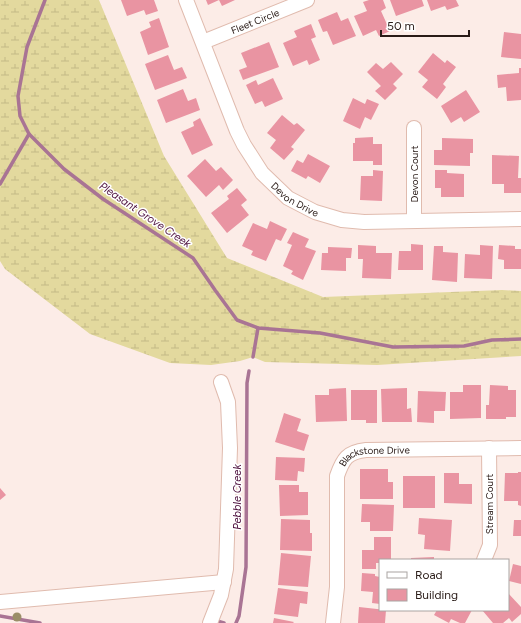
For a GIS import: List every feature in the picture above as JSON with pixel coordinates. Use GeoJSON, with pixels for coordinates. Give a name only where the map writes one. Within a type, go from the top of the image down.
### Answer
{"type":"FeatureCollection","features":[{"type":"Feature","properties":{"kind":"street","name":"Devon Drive"},"geometry":{"type":"LineString","coordinates":[[186,0],[231,117],[244,145],[262,173],[288,198],[315,212],[342,220],[364,222],[521,219]]}},
{"type":"Feature","properties":{"kind":"street","name":"Fleet Circle"},"geometry":{"type":"LineString","coordinates":[[203,42],[307,0]]}},
{"type":"Feature","properties":{"kind":"street","name":"Devon Court"},"geometry":{"type":"LineString","coordinates":[[414,128],[414,220]]}},
{"type":"Feature","properties":{"kind":"street"},"geometry":{"type":"LineString","coordinates":[[210,623],[221,594],[226,569],[230,448],[228,402],[221,382]]}},
{"type":"Feature","properties":{"kind":"street","name":"Stream Court"},"geometry":{"type":"LineString","coordinates":[[484,559],[490,545],[489,448]]}},
{"type":"Feature","properties":{"kind":"street","name":"Blackstone Drive"},"geometry":{"type":"LineString","coordinates":[[333,623],[337,587],[337,476],[347,455],[356,451],[366,450],[521,448]]}},
{"type":"Feature","properties":{"kind":"street"},"geometry":{"type":"LineString","coordinates":[[0,602],[224,582]]}},
{"type":"Feature","properties":{"kind":"green space"},"geometry":{"type":"Polygon","coordinates":[[[0,0],[99,0],[164,156],[227,258],[323,297],[502,290],[521,291],[521,356],[377,365],[265,362],[253,357],[240,361],[211,365],[170,363],[90,334],[5,269],[0,261],[0,0]]]}},
{"type":"Feature","properties":{"kind":"building"},"geometry":{"type":"Polygon","coordinates":[[[121,0],[154,0],[158,11],[146,15],[144,10],[127,16],[121,0]]]}},
{"type":"Feature","properties":{"kind":"building"},"geometry":{"type":"Polygon","coordinates":[[[206,0],[219,0],[208,5],[206,0]]]}},
{"type":"Feature","properties":{"kind":"building"},"geometry":{"type":"Polygon","coordinates":[[[219,0],[235,0],[222,6],[219,0]]]}},
{"type":"Feature","properties":{"kind":"building"},"geometry":{"type":"Polygon","coordinates":[[[369,0],[383,0],[386,8],[381,11],[390,31],[379,36],[376,30],[363,36],[354,16],[367,11],[363,2],[369,0]]]}},
{"type":"Feature","properties":{"kind":"building"},"geometry":{"type":"Polygon","coordinates":[[[390,0],[422,0],[424,6],[396,16],[390,0]]]}},
{"type":"Feature","properties":{"kind":"building"},"geometry":{"type":"Polygon","coordinates":[[[427,0],[456,0],[459,6],[447,10],[445,6],[431,11],[427,0]]]}},
{"type":"Feature","properties":{"kind":"building"},"geometry":{"type":"Polygon","coordinates":[[[337,12],[341,21],[348,18],[356,36],[333,45],[327,31],[323,32],[318,20],[337,12]]]}},
{"type":"Feature","properties":{"kind":"building"},"geometry":{"type":"Polygon","coordinates":[[[159,18],[169,47],[148,55],[140,32],[151,27],[149,22],[159,18]]]}},
{"type":"Feature","properties":{"kind":"building"},"geometry":{"type":"Polygon","coordinates":[[[311,24],[316,37],[311,39],[320,60],[309,65],[307,60],[293,66],[283,43],[297,37],[294,31],[311,24]]]}},
{"type":"Feature","properties":{"kind":"building"},"geometry":{"type":"Polygon","coordinates":[[[504,32],[521,34],[521,59],[501,57],[504,32]]]}},
{"type":"Feature","properties":{"kind":"building"},"geometry":{"type":"Polygon","coordinates":[[[269,42],[279,67],[243,80],[239,70],[247,67],[241,53],[269,42]]]}},
{"type":"Feature","properties":{"kind":"building"},"geometry":{"type":"Polygon","coordinates":[[[433,53],[445,63],[447,60],[456,67],[443,84],[446,87],[437,99],[422,87],[428,80],[418,72],[433,53]]]}},
{"type":"Feature","properties":{"kind":"building"},"geometry":{"type":"Polygon","coordinates":[[[168,55],[174,70],[182,67],[187,78],[155,90],[145,64],[168,55]]]}},
{"type":"Feature","properties":{"kind":"building"},"geometry":{"type":"Polygon","coordinates":[[[391,62],[403,74],[393,84],[397,88],[385,100],[375,91],[381,86],[367,72],[376,63],[383,69],[391,62]]]}},
{"type":"Feature","properties":{"kind":"building"},"geometry":{"type":"Polygon","coordinates":[[[519,68],[521,68],[521,100],[507,101],[506,87],[498,88],[497,75],[519,73],[519,68]]]}},
{"type":"Feature","properties":{"kind":"building"},"geometry":{"type":"Polygon","coordinates":[[[273,78],[283,99],[265,107],[262,101],[255,104],[246,85],[256,80],[258,85],[273,78]]]}},
{"type":"Feature","properties":{"kind":"building"},"geometry":{"type":"Polygon","coordinates":[[[183,89],[188,101],[196,98],[200,110],[166,123],[157,100],[183,89]]]}},
{"type":"Feature","properties":{"kind":"building"},"geometry":{"type":"Polygon","coordinates":[[[466,90],[480,112],[464,122],[461,117],[451,123],[441,106],[466,90]]]}},
{"type":"Feature","properties":{"kind":"building"},"geometry":{"type":"Polygon","coordinates":[[[353,98],[365,104],[367,99],[379,104],[371,120],[365,117],[360,129],[343,121],[353,98]]]}},
{"type":"Feature","properties":{"kind":"building"},"geometry":{"type":"Polygon","coordinates":[[[282,115],[294,125],[297,123],[305,130],[291,147],[294,149],[284,160],[270,148],[276,140],[267,133],[282,115]]]}},
{"type":"Feature","properties":{"kind":"building"},"geometry":{"type":"Polygon","coordinates":[[[200,118],[213,145],[192,155],[181,132],[194,126],[193,122],[200,118]]]}},
{"type":"Feature","properties":{"kind":"building"},"geometry":{"type":"Polygon","coordinates":[[[373,137],[373,144],[382,144],[382,165],[373,165],[373,161],[353,161],[353,143],[355,143],[355,138],[373,137]]]}},
{"type":"Feature","properties":{"kind":"building"},"geometry":{"type":"Polygon","coordinates":[[[442,138],[473,139],[473,153],[470,153],[470,166],[434,165],[434,150],[442,150],[442,138]]]}},
{"type":"Feature","properties":{"kind":"building"},"geometry":{"type":"Polygon","coordinates":[[[308,154],[330,166],[320,183],[308,176],[306,179],[291,171],[297,160],[303,163],[308,154]]]}},
{"type":"Feature","properties":{"kind":"building"},"geometry":{"type":"Polygon","coordinates":[[[492,155],[519,156],[518,178],[521,178],[521,193],[504,193],[504,184],[492,184],[492,155]]]}},
{"type":"Feature","properties":{"kind":"building"},"geometry":{"type":"Polygon","coordinates":[[[205,159],[216,171],[221,167],[233,180],[223,190],[219,185],[206,197],[187,176],[205,159]]]}},
{"type":"Feature","properties":{"kind":"building"},"geometry":{"type":"Polygon","coordinates":[[[373,170],[383,171],[382,201],[360,200],[361,176],[373,176],[373,170]]]}},
{"type":"Feature","properties":{"kind":"building"},"geometry":{"type":"Polygon","coordinates":[[[435,170],[447,170],[447,173],[464,174],[464,197],[441,197],[441,188],[435,188],[435,170]]]}},
{"type":"Feature","properties":{"kind":"building"},"geometry":{"type":"Polygon","coordinates":[[[237,188],[247,200],[241,205],[249,215],[227,233],[211,213],[229,199],[227,196],[237,188]]]}},
{"type":"Feature","properties":{"kind":"building"},"geometry":{"type":"Polygon","coordinates":[[[270,221],[287,229],[281,241],[276,239],[266,261],[251,255],[253,251],[242,246],[253,223],[267,229],[270,221]]]}},
{"type":"Feature","properties":{"kind":"building"},"geometry":{"type":"Polygon","coordinates":[[[293,232],[309,239],[305,247],[316,251],[303,280],[291,274],[293,271],[283,266],[292,245],[287,243],[293,232]]]}},
{"type":"Feature","properties":{"kind":"building"},"geometry":{"type":"Polygon","coordinates":[[[411,244],[423,245],[423,270],[398,270],[399,251],[411,251],[411,244]]]}},
{"type":"Feature","properties":{"kind":"building"},"geometry":{"type":"Polygon","coordinates":[[[358,245],[376,246],[376,253],[392,253],[391,279],[362,278],[363,259],[358,259],[358,245]]]}},
{"type":"Feature","properties":{"kind":"building"},"geometry":{"type":"Polygon","coordinates":[[[480,245],[493,246],[492,279],[464,278],[465,254],[480,255],[480,245]]]}},
{"type":"Feature","properties":{"kind":"building"},"geometry":{"type":"Polygon","coordinates":[[[499,245],[515,246],[515,249],[521,249],[521,269],[504,269],[504,260],[498,259],[499,245]]]}},
{"type":"Feature","properties":{"kind":"building"},"geometry":{"type":"Polygon","coordinates":[[[434,246],[443,246],[443,252],[458,253],[457,282],[432,280],[434,246]]]}},
{"type":"Feature","properties":{"kind":"building"},"geometry":{"type":"Polygon","coordinates":[[[328,247],[352,248],[351,258],[346,258],[346,271],[321,270],[322,253],[328,253],[328,247]]]}},
{"type":"Feature","properties":{"kind":"building"},"geometry":{"type":"Polygon","coordinates":[[[463,385],[481,385],[481,418],[450,419],[450,392],[463,392],[463,385]]]}},
{"type":"Feature","properties":{"kind":"building"},"geometry":{"type":"Polygon","coordinates":[[[490,385],[508,386],[508,390],[516,390],[516,417],[506,417],[506,419],[486,419],[486,405],[489,405],[490,385]]]}},
{"type":"Feature","properties":{"kind":"building"},"geometry":{"type":"Polygon","coordinates":[[[346,388],[347,421],[316,422],[315,395],[329,395],[329,389],[346,388]]]}},
{"type":"Feature","properties":{"kind":"building"},"geometry":{"type":"Polygon","coordinates":[[[407,388],[407,409],[411,408],[412,422],[382,422],[381,389],[407,388]]]}},
{"type":"Feature","properties":{"kind":"building"},"geometry":{"type":"Polygon","coordinates":[[[351,390],[377,390],[377,423],[366,423],[366,420],[351,420],[351,390]]]}},
{"type":"Feature","properties":{"kind":"building"},"geometry":{"type":"Polygon","coordinates":[[[418,391],[446,392],[445,411],[434,411],[434,423],[417,422],[418,391]]]}},
{"type":"Feature","properties":{"kind":"building"},"geometry":{"type":"Polygon","coordinates":[[[284,413],[301,419],[297,431],[309,435],[304,451],[275,442],[284,413]]]}},
{"type":"Feature","properties":{"kind":"building"},"geometry":{"type":"Polygon","coordinates":[[[276,457],[305,458],[304,472],[298,471],[297,481],[275,480],[276,457]]]}},
{"type":"Feature","properties":{"kind":"building"},"geometry":{"type":"Polygon","coordinates":[[[360,469],[388,469],[388,482],[393,482],[393,499],[360,499],[360,469]]]}},
{"type":"Feature","properties":{"kind":"building"},"geometry":{"type":"Polygon","coordinates":[[[521,472],[521,506],[518,505],[518,501],[504,501],[505,473],[521,472]]]}},
{"type":"Feature","properties":{"kind":"building"},"geometry":{"type":"Polygon","coordinates":[[[444,473],[459,473],[459,484],[472,484],[472,504],[444,503],[444,473]]]}},
{"type":"Feature","properties":{"kind":"building"},"geometry":{"type":"Polygon","coordinates":[[[403,476],[435,476],[435,508],[403,508],[403,476]]]}},
{"type":"Feature","properties":{"kind":"building"},"geometry":{"type":"Polygon","coordinates":[[[279,485],[299,485],[299,492],[308,492],[308,515],[280,516],[279,485]]]}},
{"type":"Feature","properties":{"kind":"building"},"geometry":{"type":"Polygon","coordinates":[[[0,488],[6,495],[0,500],[0,488]]]}},
{"type":"Feature","properties":{"kind":"building"},"geometry":{"type":"Polygon","coordinates":[[[362,504],[394,505],[393,531],[370,531],[370,522],[361,522],[362,504]]]}},
{"type":"Feature","properties":{"kind":"building"},"geometry":{"type":"Polygon","coordinates":[[[419,518],[452,520],[450,551],[424,549],[425,535],[418,534],[419,518]]]}},
{"type":"Feature","properties":{"kind":"building"},"geometry":{"type":"Polygon","coordinates":[[[281,519],[310,520],[312,551],[280,550],[281,519]]]}},
{"type":"Feature","properties":{"kind":"building"},"geometry":{"type":"Polygon","coordinates":[[[514,520],[521,520],[521,536],[513,536],[514,520]]]}},
{"type":"Feature","properties":{"kind":"building"},"geometry":{"type":"Polygon","coordinates":[[[374,537],[391,537],[391,559],[379,559],[379,563],[376,563],[376,569],[362,569],[362,550],[374,550],[374,537]]]}},
{"type":"Feature","properties":{"kind":"building"},"geometry":{"type":"Polygon","coordinates":[[[281,553],[311,556],[308,587],[278,585],[281,553]]]}},
{"type":"Feature","properties":{"kind":"building"},"geometry":{"type":"Polygon","coordinates":[[[434,557],[434,559],[411,559],[434,557]]]}},
{"type":"Feature","properties":{"kind":"building"},"geometry":{"type":"Polygon","coordinates":[[[513,564],[521,566],[521,584],[509,581],[513,564]]]}},
{"type":"Feature","properties":{"kind":"building"},"geometry":{"type":"Polygon","coordinates":[[[362,573],[375,574],[375,576],[379,577],[379,604],[372,603],[373,592],[361,591],[362,573]]]}},
{"type":"Feature","properties":{"kind":"building"},"geometry":{"type":"Polygon","coordinates":[[[278,588],[308,592],[307,604],[300,603],[298,617],[274,614],[278,588]]]}},
{"type":"Feature","properties":{"kind":"building"},"geometry":{"type":"Polygon","coordinates":[[[509,594],[521,607],[521,614],[512,622],[509,618],[503,623],[493,623],[483,611],[509,611],[509,594]]]}},
{"type":"Feature","properties":{"kind":"building"},"geometry":{"type":"Polygon","coordinates":[[[359,607],[386,611],[385,623],[358,623],[359,607]]]}},
{"type":"Feature","properties":{"kind":"building"},"geometry":{"type":"Polygon","coordinates":[[[436,611],[471,611],[465,623],[460,623],[451,619],[449,623],[434,615],[436,611]]]}},
{"type":"Feature","properties":{"kind":"building"},"geometry":{"type":"Polygon","coordinates":[[[274,618],[294,622],[273,623],[274,618]]]}},
{"type":"Feature","properties":{"kind":"waterway","name":"Pleasant Grove Creek"},"geometry":{"type":"LineString","coordinates":[[45,0],[27,47],[18,96],[20,116],[29,134],[64,169],[103,199],[193,258],[237,320],[258,328],[320,333],[393,347],[464,346],[492,340],[521,339]]}},
{"type":"Feature","properties":{"kind":"waterway"},"geometry":{"type":"LineString","coordinates":[[0,184],[29,134]]}},
{"type":"Feature","properties":{"kind":"waterway","name":"Pebble Creek"},"geometry":{"type":"LineString","coordinates":[[253,357],[258,328]]}},
{"type":"Feature","properties":{"kind":"waterway","name":"Pebble Creek"},"geometry":{"type":"LineString","coordinates":[[236,623],[239,616],[246,567],[247,383],[249,371]]}},
{"type":"Feature","properties":{"kind":"waterway"},"geometry":{"type":"LineString","coordinates":[[0,616],[40,623]]}},
{"type":"Feature","properties":{"kind":"waterway"},"geometry":{"type":"LineString","coordinates":[[217,621],[224,623]]}}]}
